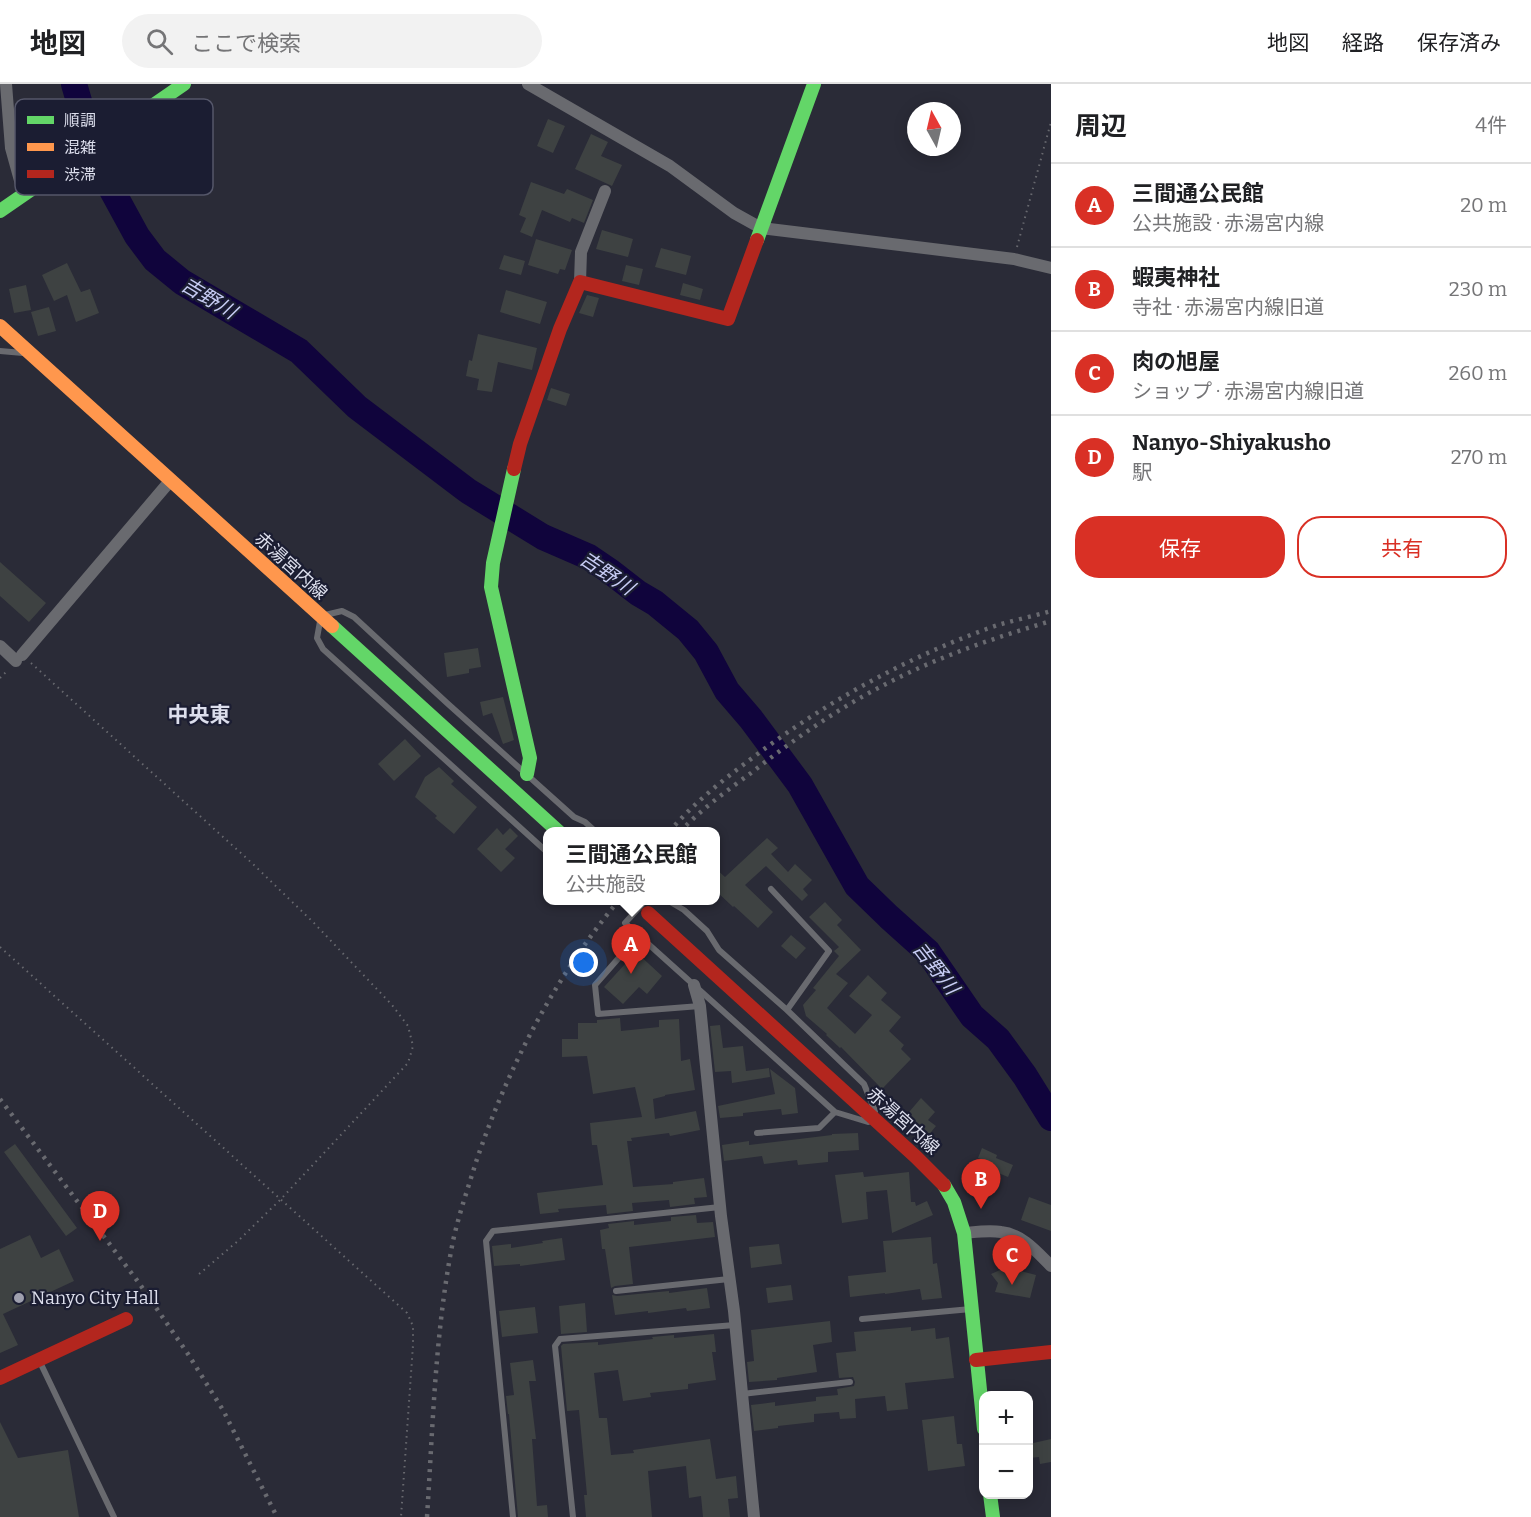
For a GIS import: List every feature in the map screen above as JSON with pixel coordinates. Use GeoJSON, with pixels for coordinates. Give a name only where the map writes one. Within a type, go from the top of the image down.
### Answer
{"type":"FeatureCollection","features":[{"type":"Feature","properties":{"kind":"main road"},"geometry":{"type":"LineString","coordinates":[[162,99],[184,84]]}},
{"type":"Feature","properties":{"kind":"main road"},"geometry":{"type":"LineString","coordinates":[[527,774],[530,758],[491,586],[493,563],[520,444],[560,329],[580,282],[728,319],[814,84]]}},
{"type":"Feature","properties":{"kind":"main road"},"geometry":{"type":"LineString","coordinates":[[0,211],[24,195]]}},
{"type":"Feature","properties":{"kind":"main road","name":"赤湯宮内線"},"geometry":{"type":"LineString","coordinates":[[0,326],[555,827]]}},
{"type":"Feature","properties":{"kind":"main road","name":"赤湯宮内線"},"geometry":{"type":"LineString","coordinates":[[647,906],[916,1157],[949,1192],[964,1233],[980,1391]]}},
{"type":"Feature","properties":{"kind":"main road"},"geometry":{"type":"LineString","coordinates":[[0,1378],[126,1319]]}},
{"type":"Feature","properties":{"kind":"main road"},"geometry":{"type":"LineString","coordinates":[[976,1360],[1051,1352]]}},
{"type":"Feature","properties":{"kind":"main road"},"geometry":{"type":"LineString","coordinates":[[991,1499],[993,1517]]}},
{"type":"Feature","properties":{"kind":"street"},"geometry":{"type":"LineString","coordinates":[[6,84],[11,148],[15,162]]}},
{"type":"Feature","properties":{"kind":"street"},"geometry":{"type":"LineString","coordinates":[[528,84],[670,166],[734,213],[761,228],[1014,259],[1051,267]]}},
{"type":"Feature","properties":{"kind":"street"},"geometry":{"type":"LineString","coordinates":[[580,282],[581,252],[605,191]]}},
{"type":"Feature","properties":{"kind":"street"},"geometry":{"type":"LineString","coordinates":[[0,646],[19,658],[170,481]]}},
{"type":"Feature","properties":{"kind":"street"},"geometry":{"type":"LineString","coordinates":[[694,985],[700,1006],[754,1517]]}},
{"type":"Feature","properties":{"kind":"street"},"geometry":{"type":"LineString","coordinates":[[964,1233],[1002,1232],[1013,1235],[1025,1242],[1051,1266]]}},
{"type":"Feature","properties":{"kind":"lane"},"geometry":{"type":"LineString","coordinates":[[0,351],[30,354]]}},
{"type":"Feature","properties":{"kind":"lane"},"geometry":{"type":"LineString","coordinates":[[543,848],[323,649],[317,639],[321,616],[342,611],[354,617],[574,817],[591,827]]}},
{"type":"Feature","properties":{"kind":"lane"},"geometry":{"type":"LineString","coordinates":[[771,890],[830,951],[787,1010]]}},
{"type":"Feature","properties":{"kind":"lane"},"geometry":{"type":"LineString","coordinates":[[676,905],[707,931],[719,950],[864,1083],[881,1125]]}},
{"type":"Feature","properties":{"kind":"lane"},"geometry":{"type":"LineString","coordinates":[[647,906],[625,923],[638,936],[835,1112],[881,1125]]}},
{"type":"Feature","properties":{"kind":"lane"},"geometry":{"type":"LineString","coordinates":[[638,936],[595,985],[598,1014],[700,1006]]}},
{"type":"Feature","properties":{"kind":"lane"},"geometry":{"type":"LineString","coordinates":[[757,1133],[819,1128],[835,1112]]}},
{"type":"Feature","properties":{"kind":"lane"},"geometry":{"type":"LineString","coordinates":[[513,1517],[486,1241],[493,1232],[720,1208]]}},
{"type":"Feature","properties":{"kind":"lane"},"geometry":{"type":"LineString","coordinates":[[616,1292],[729,1279]]}},
{"type":"Feature","properties":{"kind":"lane"},"geometry":{"type":"LineString","coordinates":[[862,1319],[972,1309]]}},
{"type":"Feature","properties":{"kind":"lane"},"geometry":{"type":"LineString","coordinates":[[573,1517],[555,1346],[560,1340],[735,1324]]}},
{"type":"Feature","properties":{"kind":"lane"},"geometry":{"type":"LineString","coordinates":[[39,1360],[114,1517]]}},
{"type":"Feature","properties":{"kind":"lane"},"geometry":{"type":"LineString","coordinates":[[742,1394],[850,1382]]}},
{"type":"Feature","properties":{"kind":"path"},"geometry":{"type":"LineString","coordinates":[[1014,259],[1051,122]]}},
{"type":"Feature","properties":{"kind":"path"},"geometry":{"type":"LineString","coordinates":[[19,658],[254,865],[314,922],[392,1005],[408,1026],[412,1046],[408,1063],[281,1200],[198,1275]]}},
{"type":"Feature","properties":{"kind":"path"},"geometry":{"type":"LineString","coordinates":[[0,947],[407,1313],[413,1326],[401,1517]]}},
{"type":"Feature","properties":{"kind":"building"},"geometry":{"type":"Polygon","coordinates":[[[548,119],[565,126],[553,153],[537,146],[548,119]]]}},
{"type":"Feature","properties":{"kind":"building"},"geometry":{"type":"Polygon","coordinates":[[[591,134],[608,142],[601,156],[622,165],[612,186],[575,169],[591,134]]]}},
{"type":"Feature","properties":{"kind":"building"},"geometry":{"type":"Polygon","coordinates":[[[531,182],[564,194],[567,189],[593,200],[584,223],[572,218],[570,222],[542,210],[532,237],[520,232],[526,218],[519,215],[531,182]]]}},
{"type":"Feature","properties":{"kind":"building"},"geometry":{"type":"Polygon","coordinates":[[[602,230],[633,239],[628,257],[596,249],[602,230]]]}},
{"type":"Feature","properties":{"kind":"building"},"geometry":{"type":"Polygon","coordinates":[[[536,239],[572,250],[565,270],[560,269],[558,274],[528,265],[536,239]]]}},
{"type":"Feature","properties":{"kind":"building"},"geometry":{"type":"Polygon","coordinates":[[[661,248],[691,256],[686,275],[655,267],[661,248]]]}},
{"type":"Feature","properties":{"kind":"building"},"geometry":{"type":"Polygon","coordinates":[[[504,255],[525,261],[521,275],[499,269],[504,255]]]}},
{"type":"Feature","properties":{"kind":"building"},"geometry":{"type":"Polygon","coordinates":[[[67,263],[81,292],[90,289],[99,313],[76,322],[67,295],[54,301],[42,275],[67,263]]]}},
{"type":"Feature","properties":{"kind":"building"},"geometry":{"type":"Polygon","coordinates":[[[626,265],[643,269],[639,285],[622,281],[626,265]]]}},
{"type":"Feature","properties":{"kind":"building"},"geometry":{"type":"Polygon","coordinates":[[[683,283],[703,289],[700,300],[680,295],[683,283]]]}},
{"type":"Feature","properties":{"kind":"building"},"geometry":{"type":"Polygon","coordinates":[[[26,285],[31,310],[14,313],[9,289],[26,285]]]}},
{"type":"Feature","properties":{"kind":"building"},"geometry":{"type":"Polygon","coordinates":[[[506,290],[547,302],[540,324],[500,312],[506,290]]]}},
{"type":"Feature","properties":{"kind":"building"},"geometry":{"type":"Polygon","coordinates":[[[587,295],[599,298],[593,317],[579,313],[587,295]]]}},
{"type":"Feature","properties":{"kind":"building"},"geometry":{"type":"Polygon","coordinates":[[[49,307],[56,331],[38,336],[31,312],[49,307]]]}},
{"type":"Feature","properties":{"kind":"building"},"geometry":{"type":"Polygon","coordinates":[[[478,334],[537,348],[532,370],[498,362],[492,392],[477,390],[479,379],[466,376],[478,334]]]}},
{"type":"Feature","properties":{"kind":"building"},"geometry":{"type":"Polygon","coordinates":[[[551,388],[570,394],[566,406],[547,400],[551,388]]]}},
{"type":"Feature","properties":{"kind":"building"},"geometry":{"type":"Polygon","coordinates":[[[0,562],[46,603],[29,622],[0,596],[0,562]]]}},
{"type":"Feature","properties":{"kind":"building"},"geometry":{"type":"Polygon","coordinates":[[[478,648],[481,667],[469,669],[469,673],[447,677],[444,653],[478,648]]]}},
{"type":"Feature","properties":{"kind":"building"},"geometry":{"type":"Polygon","coordinates":[[[503,697],[514,740],[503,744],[492,713],[483,716],[480,702],[503,697]]]}},
{"type":"Feature","properties":{"kind":"building"},"geometry":{"type":"Polygon","coordinates":[[[405,739],[421,756],[394,781],[378,764],[405,739]]]}},
{"type":"Feature","properties":{"kind":"building"},"geometry":{"type":"Polygon","coordinates":[[[439,767],[454,781],[451,784],[477,807],[454,834],[415,797],[425,777],[439,767]]]}},
{"type":"Feature","properties":{"kind":"building"},"geometry":{"type":"Polygon","coordinates":[[[497,828],[503,835],[510,828],[518,836],[505,849],[515,858],[501,872],[477,849],[497,828]]]}},
{"type":"Feature","properties":{"kind":"building"},"geometry":{"type":"Polygon","coordinates":[[[767,838],[778,848],[771,854],[788,872],[795,864],[812,880],[803,889],[808,895],[802,901],[766,866],[745,885],[773,912],[758,928],[720,895],[720,872],[725,877],[767,838]]]}},
{"type":"Feature","properties":{"kind":"building"},"geometry":{"type":"Polygon","coordinates":[[[825,902],[842,920],[837,925],[861,950],[836,974],[848,983],[827,1008],[855,1034],[872,1015],[849,996],[868,975],[887,993],[881,1000],[901,1017],[889,1031],[904,1045],[901,1049],[911,1059],[882,1089],[841,1047],[806,1016],[803,1005],[816,990],[813,988],[839,956],[834,951],[839,947],[809,917],[825,902]]]}},
{"type":"Feature","properties":{"kind":"building"},"geometry":{"type":"Polygon","coordinates":[[[791,935],[806,948],[796,959],[781,946],[791,935]]]}},
{"type":"Feature","properties":{"kind":"building"},"geometry":{"type":"Polygon","coordinates":[[[636,952],[662,976],[647,994],[639,987],[623,1004],[604,987],[636,952]]]}},
{"type":"Feature","properties":{"kind":"building"},"geometry":{"type":"Polygon","coordinates":[[[620,1018],[621,1031],[659,1027],[659,1020],[679,1019],[681,1061],[690,1059],[695,1090],[653,1099],[655,1119],[696,1111],[700,1130],[670,1136],[669,1133],[631,1138],[632,1141],[627,1141],[633,1187],[673,1184],[673,1182],[704,1178],[707,1197],[694,1198],[695,1204],[670,1207],[669,1200],[632,1203],[633,1211],[607,1214],[606,1205],[558,1209],[559,1212],[540,1214],[537,1193],[603,1185],[597,1145],[592,1145],[590,1123],[642,1117],[635,1087],[593,1094],[587,1056],[562,1057],[562,1039],[578,1039],[578,1023],[597,1023],[597,1020],[620,1018]]]}},
{"type":"Feature","properties":{"kind":"building"},"geometry":{"type":"Polygon","coordinates":[[[720,1025],[723,1048],[743,1046],[746,1071],[769,1068],[770,1077],[732,1083],[731,1071],[715,1072],[710,1026],[720,1025]]]}},
{"type":"Feature","properties":{"kind":"building"},"geometry":{"type":"Polygon","coordinates":[[[770,1069],[795,1088],[798,1113],[782,1115],[781,1109],[720,1118],[718,1106],[775,1094],[770,1069]]]}},
{"type":"Feature","properties":{"kind":"building"},"geometry":{"type":"Polygon","coordinates":[[[921,1098],[935,1112],[928,1120],[936,1126],[927,1137],[904,1118],[921,1098]]]}},
{"type":"Feature","properties":{"kind":"building"},"geometry":{"type":"Polygon","coordinates":[[[858,1133],[859,1150],[828,1152],[828,1162],[798,1165],[797,1160],[764,1164],[762,1156],[724,1161],[722,1145],[749,1141],[749,1145],[832,1134],[858,1133]]]}},
{"type":"Feature","properties":{"kind":"building"},"geometry":{"type":"Polygon","coordinates":[[[15,1144],[77,1228],[66,1236],[4,1152],[15,1144]]]}},
{"type":"Feature","properties":{"kind":"building"},"geometry":{"type":"Polygon","coordinates":[[[982,1148],[997,1155],[996,1158],[1013,1165],[1008,1177],[991,1170],[993,1164],[978,1158],[982,1148]]]}},
{"type":"Feature","properties":{"kind":"building"},"geometry":{"type":"Polygon","coordinates":[[[863,1172],[864,1177],[909,1172],[911,1202],[915,1202],[916,1206],[927,1201],[933,1215],[892,1233],[887,1190],[866,1192],[868,1219],[842,1223],[835,1175],[863,1172]]]}},
{"type":"Feature","properties":{"kind":"building"},"geometry":{"type":"Polygon","coordinates":[[[1029,1197],[1051,1205],[1051,1231],[1021,1220],[1029,1197]]]}},
{"type":"Feature","properties":{"kind":"building"},"geometry":{"type":"Polygon","coordinates":[[[696,1215],[697,1223],[713,1222],[715,1237],[629,1247],[633,1284],[611,1288],[600,1230],[609,1228],[608,1224],[634,1221],[634,1225],[671,1221],[671,1217],[696,1215]]]}},
{"type":"Feature","properties":{"kind":"building","name":"Nanyo City Hall"},"geometry":{"type":"Polygon","coordinates":[[[30,1235],[41,1258],[59,1249],[74,1281],[3,1314],[18,1345],[0,1353],[0,1249],[30,1235]]]}},
{"type":"Feature","properties":{"kind":"building"},"geometry":{"type":"Polygon","coordinates":[[[931,1237],[933,1264],[937,1263],[942,1298],[922,1300],[920,1289],[850,1297],[848,1276],[886,1272],[883,1241],[931,1237]]]}},
{"type":"Feature","properties":{"kind":"building"},"geometry":{"type":"Polygon","coordinates":[[[562,1238],[565,1260],[520,1266],[520,1264],[494,1266],[492,1246],[511,1244],[511,1248],[562,1238]]]}},
{"type":"Feature","properties":{"kind":"building"},"geometry":{"type":"Polygon","coordinates":[[[779,1244],[782,1264],[751,1268],[749,1247],[779,1244]]]}},
{"type":"Feature","properties":{"kind":"building"},"geometry":{"type":"Polygon","coordinates":[[[1001,1266],[1036,1275],[1030,1298],[995,1292],[998,1283],[991,1274],[1000,1270],[1001,1266]]]}},
{"type":"Feature","properties":{"kind":"building"},"geometry":{"type":"Polygon","coordinates":[[[791,1285],[793,1300],[768,1303],[766,1288],[791,1285]]]}},
{"type":"Feature","properties":{"kind":"building"},"geometry":{"type":"Polygon","coordinates":[[[707,1288],[710,1308],[615,1315],[612,1295],[669,1291],[669,1293],[707,1288]]]}},
{"type":"Feature","properties":{"kind":"building"},"geometry":{"type":"Polygon","coordinates":[[[585,1303],[587,1332],[561,1334],[559,1306],[585,1303]]]}},
{"type":"Feature","properties":{"kind":"building"},"geometry":{"type":"Polygon","coordinates":[[[535,1307],[538,1333],[502,1337],[499,1311],[535,1307]]]}},
{"type":"Feature","properties":{"kind":"building"},"geometry":{"type":"Polygon","coordinates":[[[830,1321],[832,1342],[813,1345],[817,1372],[777,1378],[777,1380],[749,1382],[747,1362],[754,1361],[751,1330],[830,1321]]]}},
{"type":"Feature","properties":{"kind":"building"},"geometry":{"type":"Polygon","coordinates":[[[911,1327],[911,1331],[935,1328],[936,1339],[949,1337],[954,1378],[905,1383],[908,1409],[887,1411],[885,1396],[855,1399],[856,1418],[840,1419],[839,1412],[814,1414],[814,1422],[754,1431],[751,1405],[775,1402],[775,1406],[816,1401],[816,1397],[838,1395],[837,1389],[854,1386],[853,1377],[839,1378],[836,1353],[856,1351],[854,1332],[911,1327]]]}},
{"type":"Feature","properties":{"kind":"building"},"geometry":{"type":"Polygon","coordinates":[[[714,1334],[716,1352],[712,1352],[716,1380],[688,1384],[688,1389],[650,1393],[651,1397],[623,1401],[618,1370],[594,1373],[599,1418],[607,1418],[611,1455],[710,1439],[716,1479],[736,1476],[738,1498],[728,1499],[730,1517],[703,1517],[701,1496],[689,1498],[686,1466],[648,1471],[652,1517],[586,1517],[584,1495],[587,1495],[579,1410],[567,1411],[561,1346],[598,1342],[598,1345],[674,1335],[674,1338],[714,1334]]]}},
{"type":"Feature","properties":{"kind":"building"},"geometry":{"type":"Polygon","coordinates":[[[533,1360],[536,1381],[529,1381],[536,1439],[532,1439],[537,1506],[547,1505],[548,1517],[518,1517],[506,1396],[514,1395],[510,1363],[533,1360]]]}},
{"type":"Feature","properties":{"kind":"building"},"geometry":{"type":"Polygon","coordinates":[[[954,1416],[957,1444],[962,1444],[965,1466],[928,1471],[922,1420],[954,1416]]]}},
{"type":"Feature","properties":{"kind":"building"},"geometry":{"type":"Polygon","coordinates":[[[0,1422],[18,1458],[68,1450],[79,1517],[0,1517],[0,1422]]]}},
{"type":"Feature","properties":{"kind":"building"},"geometry":{"type":"Polygon","coordinates":[[[1051,1439],[1051,1462],[1040,1464],[1039,1457],[1033,1458],[1033,1443],[1051,1439]]]}},
{"type":"Feature","properties":{"kind":"waterway","name":"吉野川"},"geometry":{"type":"LineString","coordinates":[[74,84],[78,99]]}},
{"type":"Feature","properties":{"kind":"waterway","name":"吉野川"},"geometry":{"type":"LineString","coordinates":[[115,195],[137,236],[155,260],[182,282],[299,351],[357,407],[468,491],[543,537],[589,557],[655,603],[688,630],[706,652],[727,691],[800,785],[857,886],[928,952],[972,1016],[998,1039],[1025,1076],[1051,1118]]}},
{"type":"Feature","properties":{"kind":"railway"},"geometry":{"type":"LineString","coordinates":[[674,827],[726,778],[805,720],[867,683],[964,637],[1051,611]]}},
{"type":"Feature","properties":{"kind":"railway"},"geometry":{"type":"LineString","coordinates":[[685,827],[714,801],[783,749],[867,694],[945,657],[1051,621]]}},
{"type":"Feature","properties":{"kind":"railway"},"geometry":{"type":"LineString","coordinates":[[427,1517],[442,1310],[453,1241],[467,1191],[503,1092],[535,1024],[574,960],[615,905]]}},
{"type":"Feature","properties":{"kind":"railway"},"geometry":{"type":"LineString","coordinates":[[0,1099],[139,1283],[188,1354],[223,1410],[277,1517]]}},
{"type":"Feature","properties":{"kind":"traffic: fast"},"geometry":{"type":"LineString","coordinates":[[162,99],[184,84]]}},
{"type":"Feature","properties":{"kind":"traffic: fast"},"geometry":{"type":"LineString","coordinates":[[757,240],[814,84]]}},
{"type":"Feature","properties":{"kind":"traffic: fast"},"geometry":{"type":"LineString","coordinates":[[0,211],[23,195]]}},
{"type":"Feature","properties":{"kind":"traffic: fast"},"geometry":{"type":"LineString","coordinates":[[514,469],[493,563],[491,587],[530,758],[527,774]]}},
{"type":"Feature","properties":{"kind":"traffic: fast"},"geometry":{"type":"LineString","coordinates":[[332,626],[553,827]]}},
{"type":"Feature","properties":{"kind":"traffic: fast"},"geometry":{"type":"LineString","coordinates":[[944,1185],[954,1202],[964,1233],[980,1391]]}},
{"type":"Feature","properties":{"kind":"traffic: fast"},"geometry":{"type":"LineString","coordinates":[[991,1499],[993,1517]]}},
{"type":"Feature","properties":{"kind":"traffic: slow"},"geometry":{"type":"LineString","coordinates":[[0,326],[332,626]]}},
{"type":"Feature","properties":{"kind":"traffic: jam"},"geometry":{"type":"LineString","coordinates":[[514,469],[520,444],[560,329],[580,282],[728,319],[757,240]]}},
{"type":"Feature","properties":{"kind":"traffic: jam"},"geometry":{"type":"LineString","coordinates":[[648,913],[944,1185]]}},
{"type":"Feature","properties":{"kind":"traffic: jam"},"geometry":{"type":"LineString","coordinates":[[0,1378],[126,1319]]}},
{"type":"Feature","properties":{"kind":"traffic: jam"},"geometry":{"type":"LineString","coordinates":[[976,1360],[1051,1352]]}},
{"type":"Feature","properties":{"kind":"place","name":"三間通公民館"},"geometry":{"type":"Point","coordinates":[631,974]}},
{"type":"Feature","properties":{"kind":"place","name":"蝦夷神社"},"geometry":{"type":"Point","coordinates":[981,1209]}},
{"type":"Feature","properties":{"kind":"place","name":"Nanyo-Shiyakusho"},"geometry":{"type":"Point","coordinates":[100,1241]}},
{"type":"Feature","properties":{"kind":"place","name":"肉の旭屋"},"geometry":{"type":"Point","coordinates":[1012,1285]}},
{"type":"Feature","properties":{"kind":"place","name":"Nanyo City Hall"},"geometry":{"type":"Point","coordinates":[19,1298]}},
{"type":"Feature","properties":{"kind":"district","name":"中央東"},"geometry":{"type":"Point","coordinates":[199,715]}}]}
